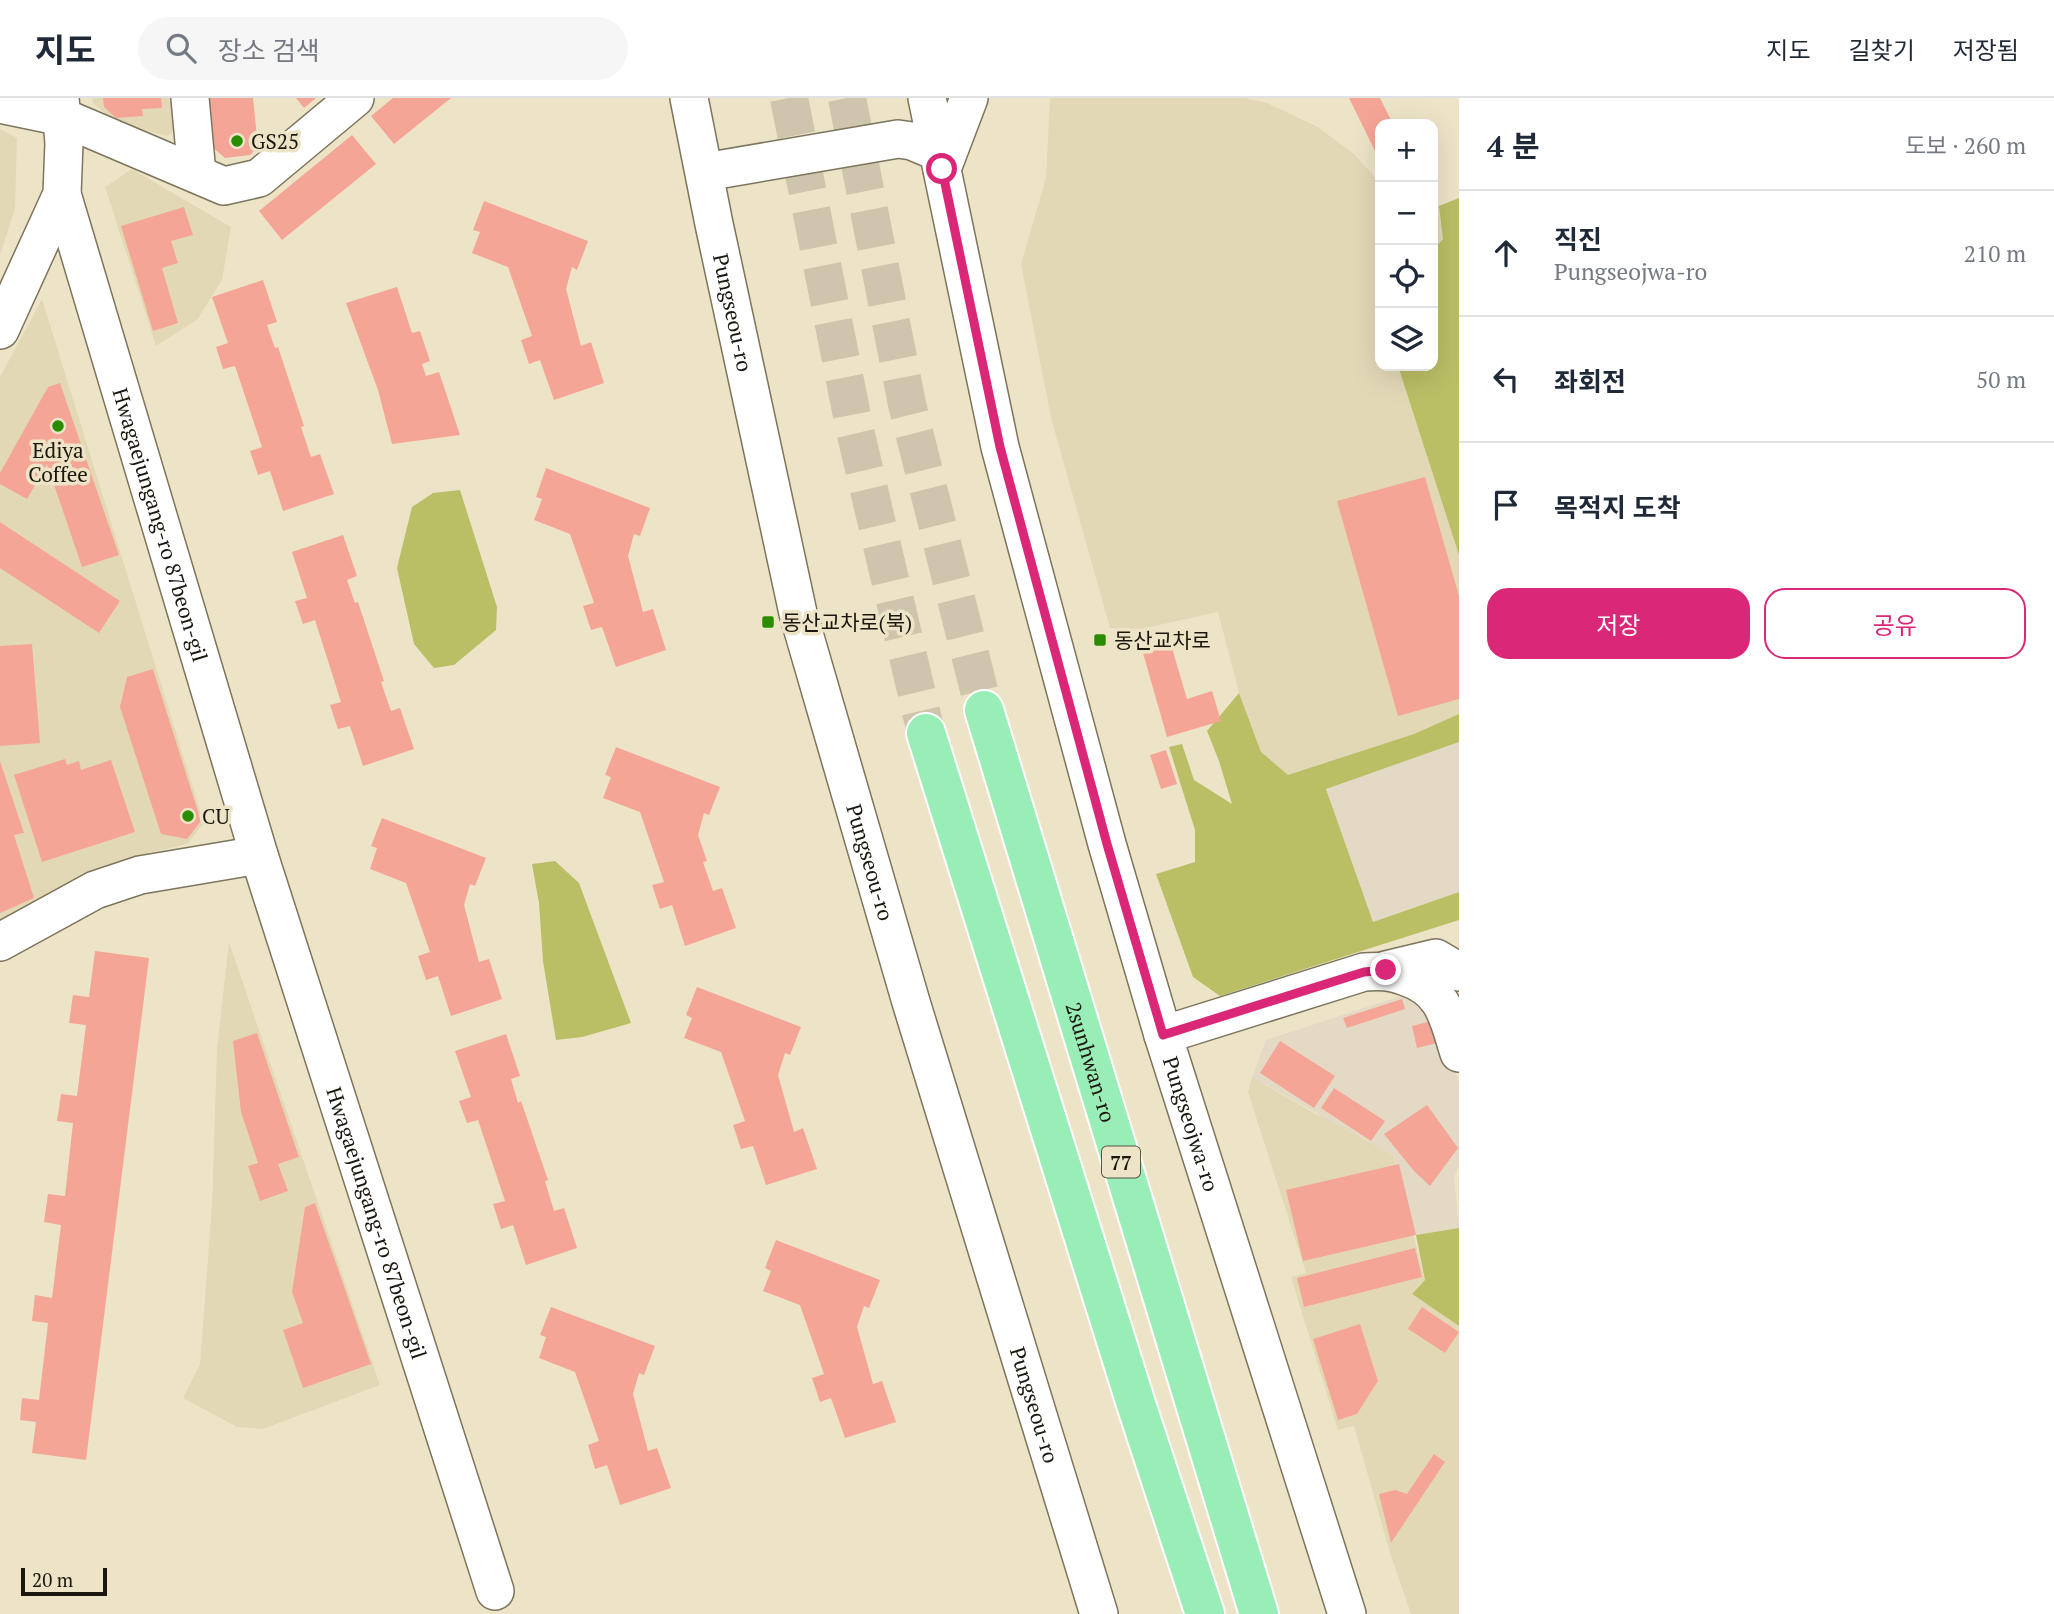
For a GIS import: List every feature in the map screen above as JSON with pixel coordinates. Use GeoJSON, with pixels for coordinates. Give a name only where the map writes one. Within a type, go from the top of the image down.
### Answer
{"type":"FeatureCollection","features":[{"type":"Feature","properties":{"kind":"highway","name":"2sunhwan-ro"},"geometry":{"type":"LineString","coordinates":[[984,710],[1259,1614]]}},
{"type":"Feature","properties":{"kind":"highway"},"geometry":{"type":"LineString","coordinates":[[926,733],[1136,1404],[1205,1614]]}},
{"type":"Feature","properties":{"kind":"highway"},"geometry":{"type":"LineString","coordinates":[[1188,1382],[1280,1614]]}},
{"type":"Feature","properties":{"kind":"highway"},"geometry":{"type":"LineString","coordinates":[[1136,1404],[1185,1614]]}},
{"type":"Feature","properties":{"kind":"street"},"geometry":{"type":"LineString","coordinates":[[190,98],[197,174]]}},
{"type":"Feature","properties":{"kind":"street"},"geometry":{"type":"LineString","coordinates":[[0,104],[61,107],[224,186],[259,178],[355,98]]}},
{"type":"Feature","properties":{"kind":"street","name":"Pungseou-ro"},"geometry":{"type":"LineString","coordinates":[[689,98],[798,613],[911,1002],[1099,1614]]}},
{"type":"Feature","properties":{"kind":"street","name":"Pungseojwa-ro"},"geometry":{"type":"LineString","coordinates":[[927,98],[1000,447],[1107,844],[1163,1035],[1347,1614]]}},
{"type":"Feature","properties":{"kind":"street"},"geometry":{"type":"LineString","coordinates":[[705,172],[898,139],[912,141],[940,160],[969,98]]}},
{"type":"Feature","properties":{"kind":"street"},"geometry":{"type":"LineString","coordinates":[[0,330],[62,194],[61,107]]}},
{"type":"Feature","properties":{"kind":"street","name":"Hwagaejungang-ro 87beon-gil"},"geometry":{"type":"LineString","coordinates":[[62,194],[259,855],[495,1591]]}},
{"type":"Feature","properties":{"kind":"street"},"geometry":{"type":"LineString","coordinates":[[0,942],[95,890],[129,878],[259,855]]}},
{"type":"Feature","properties":{"kind":"street"},"geometry":{"type":"LineString","coordinates":[[1163,1035],[1364,972],[1386,970],[1436,958],[1459,972]]}},
{"type":"Feature","properties":{"kind":"street"},"geometry":{"type":"LineString","coordinates":[[1386,970],[1412,979],[1432,990],[1445,1011],[1459,1054]]}},
{"type":"Feature","properties":{"kind":"shaded area"},"geometry":{"type":"Polygon","coordinates":[[[92,98],[174,98],[177,129],[167,136],[114,122],[93,103],[92,98]]]}},
{"type":"Feature","properties":{"kind":"shaded area"},"geometry":{"type":"Polygon","coordinates":[[[1050,98],[1245,98],[1267,103],[1318,127],[1354,154],[1375,177],[1375,371],[1400,371],[1459,555],[1459,714],[1414,734],[1288,776],[1261,752],[1239,693],[1218,612],[1141,629],[1110,628],[1051,418],[1021,264],[1046,178],[1050,98]]]}},
{"type":"Feature","properties":{"kind":"shaded area"},"geometry":{"type":"Polygon","coordinates":[[[0,129],[17,138],[15,209],[0,255],[0,129]]]}},
{"type":"Feature","properties":{"kind":"shaded area"},"geometry":{"type":"Polygon","coordinates":[[[132,169],[231,227],[222,280],[197,320],[156,346],[105,187],[132,169]]]}},
{"type":"Feature","properties":{"kind":"shaded area"},"geometry":{"type":"Polygon","coordinates":[[[1438,206],[1439,206],[1443,239],[1438,244],[1438,206]]]}},
{"type":"Feature","properties":{"kind":"shaded area"},"geometry":{"type":"Polygon","coordinates":[[[42,299],[204,823],[187,844],[132,857],[85,873],[0,921],[0,377],[42,299]]]}},
{"type":"Feature","properties":{"kind":"shaded area"},"geometry":{"type":"Polygon","coordinates":[[[1459,742],[1459,892],[1373,922],[1326,788],[1459,742]]]}},
{"type":"Feature","properties":{"kind":"shaded area"},"geometry":{"type":"Polygon","coordinates":[[[229,942],[380,1385],[263,1429],[237,1427],[183,1398],[200,1364],[212,1205],[217,1049],[229,942]]]}},
{"type":"Feature","properties":{"kind":"shaded area"},"geometry":{"type":"Polygon","coordinates":[[[1410,993],[1438,1011],[1459,1084],[1459,1165],[1454,1177],[1459,1228],[1416,1235],[1393,1156],[1252,1077],[1266,1040],[1410,993]]]}},
{"type":"Feature","properties":{"kind":"shaded area"},"geometry":{"type":"Polygon","coordinates":[[[1252,1077],[1319,1116],[1322,1112],[1393,1156],[1425,1280],[1412,1294],[1459,1326],[1459,1614],[1411,1614],[1390,1553],[1354,1426],[1338,1430],[1291,1277],[1306,1273],[1248,1092],[1252,1077]]]}},
{"type":"Feature","properties":{"kind":"green space"},"geometry":{"type":"Polygon","coordinates":[[[1459,198],[1459,555],[1400,371],[1438,371],[1438,244],[1443,239],[1439,206],[1459,198]]]}},
{"type":"Feature","properties":{"kind":"green space"},"geometry":{"type":"Polygon","coordinates":[[[460,490],[497,607],[496,630],[454,665],[434,668],[414,644],[397,568],[412,507],[433,493],[460,490]]]}},
{"type":"Feature","properties":{"kind":"green space"},"geometry":{"type":"Polygon","coordinates":[[[1239,693],[1261,752],[1288,775],[1414,734],[1459,714],[1459,742],[1326,789],[1373,922],[1459,892],[1459,920],[1220,996],[1193,977],[1156,874],[1195,862],[1195,830],[1169,747],[1182,744],[1194,780],[1232,804],[1207,731],[1239,693]]]}},
{"type":"Feature","properties":{"kind":"green space"},"geometry":{"type":"Polygon","coordinates":[[[555,861],[579,883],[631,1023],[582,1037],[556,1040],[543,961],[539,903],[532,864],[555,861]]]}},
{"type":"Feature","properties":{"kind":"green space"},"geometry":{"type":"Polygon","coordinates":[[[1459,1228],[1459,1326],[1412,1294],[1425,1280],[1416,1235],[1459,1228]]]}},
{"type":"Feature","properties":{"kind":"building"},"geometry":{"type":"Polygon","coordinates":[[[103,98],[161,98],[162,108],[142,109],[143,116],[116,118],[104,107],[103,98]]]}},
{"type":"Feature","properties":{"kind":"building"},"geometry":{"type":"Polygon","coordinates":[[[207,98],[253,98],[258,148],[250,155],[225,158],[211,146],[207,98]]]}},
{"type":"Feature","properties":{"kind":"building"},"geometry":{"type":"Polygon","coordinates":[[[296,98],[316,98],[304,108],[296,98]]]}},
{"type":"Feature","properties":{"kind":"building"},"geometry":{"type":"Polygon","coordinates":[[[393,98],[451,98],[394,144],[371,116],[393,98]]]}},
{"type":"Feature","properties":{"kind":"building"},"geometry":{"type":"Polygon","coordinates":[[[1349,98],[1380,98],[1390,119],[1375,119],[1375,151],[1349,98]]]}},
{"type":"Feature","properties":{"kind":"building"},"geometry":{"type":"Polygon","coordinates":[[[352,135],[376,164],[282,240],[259,211],[352,135]]]}},
{"type":"Feature","properties":{"kind":"building"},"geometry":{"type":"Polygon","coordinates":[[[484,201],[588,241],[577,270],[572,267],[566,289],[581,346],[591,342],[604,383],[554,400],[540,360],[529,364],[521,340],[532,336],[508,267],[472,253],[480,232],[473,230],[484,201]]]}},
{"type":"Feature","properties":{"kind":"building"},"geometry":{"type":"Polygon","coordinates":[[[184,207],[193,235],[171,241],[178,263],[162,268],[178,323],[153,331],[121,226],[184,207]]]}},
{"type":"Feature","properties":{"kind":"building"},"geometry":{"type":"Polygon","coordinates":[[[263,280],[277,322],[267,325],[275,348],[278,347],[304,426],[301,427],[311,457],[320,454],[334,494],[283,511],[270,471],[258,475],[250,451],[262,447],[235,366],[223,369],[216,347],[228,343],[212,297],[263,280]]]}},
{"type":"Feature","properties":{"kind":"building"},"geometry":{"type":"Polygon","coordinates":[[[397,287],[412,333],[420,331],[430,361],[422,364],[426,376],[439,372],[460,435],[392,444],[378,390],[346,303],[397,287]]]}},
{"type":"Feature","properties":{"kind":"building"},"geometry":{"type":"Polygon","coordinates":[[[60,383],[119,555],[82,567],[47,464],[27,499],[0,484],[0,473],[48,387],[60,383]]]}},
{"type":"Feature","properties":{"kind":"building"},"geometry":{"type":"Polygon","coordinates":[[[546,468],[650,508],[640,536],[634,534],[628,556],[643,612],[653,609],[666,650],[616,667],[602,627],[591,630],[583,606],[594,603],[570,534],[534,520],[542,499],[536,497],[546,468]]]}},
{"type":"Feature","properties":{"kind":"building"},"geometry":{"type":"Polygon","coordinates":[[[1425,477],[1459,596],[1459,699],[1398,716],[1337,501],[1425,477]]]}},
{"type":"Feature","properties":{"kind":"building"},"geometry":{"type":"Polygon","coordinates":[[[0,522],[120,601],[99,633],[0,568],[0,522]]]}},
{"type":"Feature","properties":{"kind":"building"},"geometry":{"type":"Polygon","coordinates":[[[343,535],[357,576],[347,580],[355,603],[358,602],[391,711],[400,708],[414,749],[363,766],[350,726],[338,729],[330,705],[341,702],[315,620],[303,624],[295,601],[307,598],[292,552],[343,535]]]}},
{"type":"Feature","properties":{"kind":"building"},"geometry":{"type":"Polygon","coordinates":[[[1169,638],[1187,699],[1212,691],[1221,721],[1167,737],[1141,646],[1169,638]]]}},
{"type":"Feature","properties":{"kind":"building"},"geometry":{"type":"Polygon","coordinates":[[[32,644],[40,743],[0,746],[0,646],[32,644]]]}},
{"type":"Feature","properties":{"kind":"building"},"geometry":{"type":"Polygon","coordinates":[[[153,669],[201,821],[187,839],[161,834],[120,707],[127,677],[153,669]]]}},
{"type":"Feature","properties":{"kind":"building"},"geometry":{"type":"Polygon","coordinates":[[[616,747],[720,787],[709,815],[704,813],[698,835],[707,861],[703,862],[713,891],[722,888],[736,928],[685,946],[672,905],[660,909],[652,885],[664,882],[640,812],[603,798],[611,777],[605,775],[616,747]]]}},
{"type":"Feature","properties":{"kind":"building"},"geometry":{"type":"Polygon","coordinates":[[[1166,750],[1177,784],[1161,789],[1150,755],[1166,750]]]}},
{"type":"Feature","properties":{"kind":"building"},"geometry":{"type":"Polygon","coordinates":[[[65,759],[67,765],[79,761],[81,770],[111,760],[135,832],[42,862],[14,775],[65,759]]]}},
{"type":"Feature","properties":{"kind":"building"},"geometry":{"type":"Polygon","coordinates":[[[0,761],[24,833],[14,835],[34,898],[0,913],[0,761]]]}},
{"type":"Feature","properties":{"kind":"building"},"geometry":{"type":"Polygon","coordinates":[[[382,818],[486,858],[475,886],[470,884],[464,905],[479,962],[489,959],[502,999],[451,1016],[438,976],[426,980],[418,956],[430,952],[406,883],[370,869],[377,848],[371,846],[382,818]]]}},
{"type":"Feature","properties":{"kind":"building"},"geometry":{"type":"Polygon","coordinates":[[[95,951],[149,958],[86,1460],[32,1453],[36,1422],[20,1420],[22,1398],[39,1400],[48,1323],[32,1321],[35,1295],[52,1298],[61,1225],[44,1222],[48,1194],[65,1196],[73,1123],[57,1121],[61,1094],[77,1096],[86,1025],[69,1023],[73,995],[89,997],[95,951]]]}},
{"type":"Feature","properties":{"kind":"building"},"geometry":{"type":"Polygon","coordinates":[[[697,987],[801,1027],[790,1055],[785,1053],[778,1075],[794,1132],[803,1128],[817,1169],[766,1185],[753,1146],[741,1149],[733,1125],[745,1121],[721,1052],[684,1038],[692,1018],[686,1015],[697,987]]]}},
{"type":"Feature","properties":{"kind":"building"},"geometry":{"type":"Polygon","coordinates":[[[1402,999],[1405,1009],[1347,1028],[1343,1018],[1402,999]]]}},
{"type":"Feature","properties":{"kind":"building"},"geometry":{"type":"Polygon","coordinates":[[[1435,1020],[1441,1042],[1417,1048],[1412,1026],[1435,1020]]]}},
{"type":"Feature","properties":{"kind":"building"},"geometry":{"type":"Polygon","coordinates":[[[257,1033],[299,1157],[278,1164],[288,1191],[260,1201],[248,1166],[258,1163],[241,1112],[233,1041],[257,1033]]]}},
{"type":"Feature","properties":{"kind":"building"},"geometry":{"type":"Polygon","coordinates":[[[506,1034],[520,1076],[511,1079],[518,1103],[521,1101],[548,1180],[545,1181],[554,1211],[564,1208],[577,1248],[526,1265],[513,1225],[501,1229],[493,1204],[505,1201],[478,1120],[467,1123],[459,1101],[471,1097],[455,1051],[506,1034]]]}},
{"type":"Feature","properties":{"kind":"building"},"geometry":{"type":"Polygon","coordinates":[[[1280,1041],[1335,1076],[1314,1108],[1260,1073],[1280,1041]]]}},
{"type":"Feature","properties":{"kind":"building"},"geometry":{"type":"Polygon","coordinates":[[[1334,1088],[1385,1121],[1371,1141],[1321,1108],[1334,1088]]]}},
{"type":"Feature","properties":{"kind":"building"},"geometry":{"type":"Polygon","coordinates":[[[1427,1105],[1458,1148],[1430,1186],[1384,1134],[1427,1105]]]}},
{"type":"Feature","properties":{"kind":"building"},"geometry":{"type":"Polygon","coordinates":[[[1399,1164],[1416,1235],[1303,1261],[1286,1190],[1399,1164]]]}},
{"type":"Feature","properties":{"kind":"building"},"geometry":{"type":"Polygon","coordinates":[[[315,1203],[371,1364],[303,1388],[283,1330],[303,1323],[292,1292],[305,1207],[315,1203]]]}},
{"type":"Feature","properties":{"kind":"building"},"geometry":{"type":"Polygon","coordinates":[[[776,1240],[880,1280],[869,1308],[864,1306],[857,1327],[873,1384],[882,1381],[896,1422],[845,1438],[831,1398],[820,1402],[812,1378],[824,1374],[800,1305],[763,1291],[771,1271],[765,1268],[776,1240]]]}},
{"type":"Feature","properties":{"kind":"building"},"geometry":{"type":"Polygon","coordinates":[[[1415,1248],[1422,1277],[1304,1307],[1297,1278],[1415,1248]]]}},
{"type":"Feature","properties":{"kind":"building"},"geometry":{"type":"Polygon","coordinates":[[[551,1307],[655,1346],[644,1375],[639,1373],[633,1394],[648,1451],[657,1448],[671,1488],[620,1505],[607,1465],[595,1469],[588,1445],[599,1441],[575,1372],[539,1358],[546,1337],[540,1335],[551,1307]]]}},
{"type":"Feature","properties":{"kind":"building"},"geometry":{"type":"Polygon","coordinates":[[[1422,1307],[1459,1332],[1445,1353],[1408,1329],[1422,1307]]]}},
{"type":"Feature","properties":{"kind":"building"},"geometry":{"type":"Polygon","coordinates":[[[1360,1324],[1378,1381],[1357,1414],[1338,1420],[1313,1339],[1360,1324]]]}},
{"type":"Feature","properties":{"kind":"building"},"geometry":{"type":"Polygon","coordinates":[[[1434,1454],[1445,1462],[1391,1543],[1379,1494],[1395,1490],[1407,1494],[1434,1454]]]}},
{"type":"Feature","properties":{"kind":"tunnel"},"geometry":{"type":"LineString","coordinates":[[789,98],[854,426],[926,733]]}},
{"type":"Feature","properties":{"kind":"tunnel"},"geometry":{"type":"LineString","coordinates":[[847,98],[907,404],[984,710]]}},
{"type":"Feature","properties":{"kind":"place","name":"GS25"},"geometry":{"type":"Point","coordinates":[237,141]}},
{"type":"Feature","properties":{"kind":"place","name":"Ediya Coffee"},"geometry":{"type":"Point","coordinates":[58,426]}},
{"type":"Feature","properties":{"kind":"place","name":"동산교차로(북)"},"geometry":{"type":"Point","coordinates":[768,622]}},
{"type":"Feature","properties":{"kind":"place","name":"동산교차로"},"geometry":{"type":"Point","coordinates":[1100,640]}},
{"type":"Feature","properties":{"kind":"place","name":"CU"},"geometry":{"type":"Point","coordinates":[188,816]}},
{"type":"Feature","properties":{"kind":"route"},"geometry":{"type":"LineString","coordinates":[[942,169],[1000,447],[1107,844],[1163,1035],[1364,972],[1386,970]]}}]}
